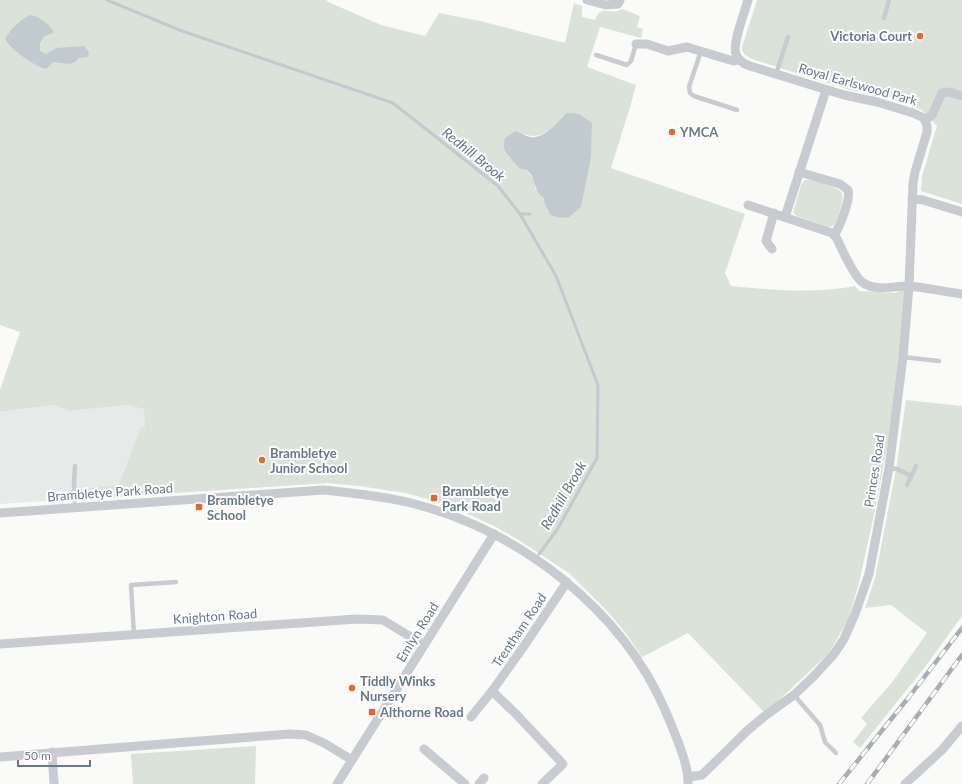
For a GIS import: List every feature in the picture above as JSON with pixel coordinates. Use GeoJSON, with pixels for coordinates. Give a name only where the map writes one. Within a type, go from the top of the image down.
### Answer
{"type":"FeatureCollection","features":[{"type":"Feature","properties":{"kind":"street"},"geometry":{"type":"LineString","coordinates":[[587,0],[606,5],[618,4],[620,0]]}},
{"type":"Feature","properties":{"kind":"street"},"geometry":{"type":"LineString","coordinates":[[738,59],[735,52],[736,42],[748,0]]}},
{"type":"Feature","properties":{"kind":"street","name":"Royal Earlswood Park"},"geometry":{"type":"LineString","coordinates":[[636,44],[649,45],[668,51],[685,47],[734,61],[738,59],[747,65],[826,90],[906,110],[920,115],[925,120],[927,132],[915,172],[912,199],[909,286]]}},
{"type":"Feature","properties":{"kind":"street"},"geometry":{"type":"LineString","coordinates":[[785,217],[826,90]]}},
{"type":"Feature","properties":{"kind":"street"},"geometry":{"type":"LineString","coordinates":[[925,120],[932,115],[942,93],[950,92],[962,96]]}},
{"type":"Feature","properties":{"kind":"street"},"geometry":{"type":"LineString","coordinates":[[799,172],[840,184],[848,190],[849,196],[845,209],[834,235]]}},
{"type":"Feature","properties":{"kind":"street"},"geometry":{"type":"LineString","coordinates":[[912,199],[923,200],[962,212]]}},
{"type":"Feature","properties":{"kind":"street"},"geometry":{"type":"LineString","coordinates":[[748,205],[829,231],[834,235],[857,276],[862,282],[871,286],[879,288],[909,286],[962,294]]}},
{"type":"Feature","properties":{"kind":"street"},"geometry":{"type":"LineString","coordinates":[[772,249],[766,241],[774,213]]}},
{"type":"Feature","properties":{"kind":"street","name":"Princes Road"},"geometry":{"type":"LineString","coordinates":[[688,780],[702,775],[766,715],[794,695],[834,654],[844,639],[855,614],[869,574],[889,468],[903,357],[909,286]]}},
{"type":"Feature","properties":{"kind":"street","name":"Brambletye Park Road"},"geometry":{"type":"LineString","coordinates":[[0,512],[324,490],[353,493],[410,503],[457,518],[494,534],[543,563],[567,582],[618,634],[644,669],[659,696],[679,744],[688,780]]}},
{"type":"Feature","properties":{"kind":"street","name":"Emlyn Road"},"geometry":{"type":"LineString","coordinates":[[337,784],[494,534]]}},
{"type":"Feature","properties":{"kind":"street","name":"Trentham Road"},"geometry":{"type":"LineString","coordinates":[[471,717],[522,650],[567,582]]}},
{"type":"Feature","properties":{"kind":"street","name":"Knighton Road"},"geometry":{"type":"LineString","coordinates":[[0,644],[357,619],[383,620],[424,645]]}},
{"type":"Feature","properties":{"kind":"street"},"geometry":{"type":"LineString","coordinates":[[492,691],[563,764],[542,784]]}},
{"type":"Feature","properties":{"kind":"street"},"geometry":{"type":"LineString","coordinates":[[905,784],[942,750],[962,726]]}},
{"type":"Feature","properties":{"kind":"street"},"geometry":{"type":"LineString","coordinates":[[0,757],[289,734],[306,735],[324,743],[352,760]]}},
{"type":"Feature","properties":{"kind":"street"},"geometry":{"type":"LineString","coordinates":[[424,750],[465,784]]}},
{"type":"Feature","properties":{"kind":"street"},"geometry":{"type":"LineString","coordinates":[[52,752],[54,784]]}},
{"type":"Feature","properties":{"kind":"lane"},"geometry":{"type":"LineString","coordinates":[[884,18],[890,0]]}},
{"type":"Feature","properties":{"kind":"lane"},"geometry":{"type":"LineString","coordinates":[[776,74],[788,37]]}},
{"type":"Feature","properties":{"kind":"lane"},"geometry":{"type":"LineString","coordinates":[[596,56],[628,65],[636,44]]}},
{"type":"Feature","properties":{"kind":"lane"},"geometry":{"type":"LineString","coordinates":[[701,51],[689,87],[690,93],[694,96],[737,110]]}},
{"type":"Feature","properties":{"kind":"lane"},"geometry":{"type":"LineString","coordinates":[[903,357],[939,361]]}},
{"type":"Feature","properties":{"kind":"lane"},"geometry":{"type":"LineString","coordinates":[[75,466],[75,507]]}},
{"type":"Feature","properties":{"kind":"lane"},"geometry":{"type":"LineString","coordinates":[[907,485],[916,466]]}},
{"type":"Feature","properties":{"kind":"lane"},"geometry":{"type":"LineString","coordinates":[[889,468],[911,476]]}},
{"type":"Feature","properties":{"kind":"lane"},"geometry":{"type":"LineString","coordinates":[[134,635],[131,585],[176,582]]}},
{"type":"Feature","properties":{"kind":"lane"},"geometry":{"type":"LineString","coordinates":[[794,695],[820,725],[825,742],[836,753]]}},
{"type":"Feature","properties":{"kind":"shaded area"},"geometry":{"type":"Polygon","coordinates":[[[0,0],[327,0],[326,1],[381,25],[425,36],[439,13],[480,21],[565,43],[574,3],[582,6],[582,17],[595,20],[600,12],[613,12],[622,9],[640,16],[637,27],[643,29],[641,38],[600,27],[587,67],[636,85],[611,168],[745,214],[725,273],[731,286],[808,291],[855,286],[859,291],[895,293],[905,289],[900,359],[887,447],[859,583],[848,620],[829,653],[765,713],[688,633],[642,657],[625,632],[606,610],[569,573],[496,527],[449,505],[406,493],[328,483],[81,499],[83,489],[119,485],[141,427],[145,427],[144,409],[128,405],[69,411],[53,405],[0,412],[0,390],[20,332],[0,325],[0,0]],[[566,113],[548,131],[537,136],[525,134],[505,151],[519,168],[528,171],[535,182],[535,188],[544,198],[550,215],[556,217],[566,113]]]}},
{"type":"Feature","properties":{"kind":"shaded area"},"geometry":{"type":"Polygon","coordinates":[[[757,0],[962,0],[962,204],[921,191],[922,176],[937,126],[922,110],[890,98],[850,90],[752,59],[744,54],[742,47],[757,0]]]}},
{"type":"Feature","properties":{"kind":"shaded area"},"geometry":{"type":"Polygon","coordinates":[[[30,15],[43,20],[53,30],[53,33],[44,36],[40,43],[40,51],[46,54],[57,48],[84,46],[89,52],[88,57],[79,58],[70,64],[53,62],[46,69],[35,65],[23,57],[12,48],[5,39],[22,19],[30,15]]]}},
{"type":"Feature","properties":{"kind":"shaded area"},"geometry":{"type":"Polygon","coordinates":[[[566,113],[579,114],[592,123],[591,157],[581,207],[568,218],[550,215],[544,198],[536,189],[531,174],[527,170],[519,168],[504,149],[505,138],[516,131],[530,137],[540,136],[550,129],[566,113]]]}},
{"type":"Feature","properties":{"kind":"shaded area"},"geometry":{"type":"Polygon","coordinates":[[[805,180],[825,184],[839,190],[842,193],[840,210],[833,226],[828,227],[797,216],[793,213],[801,185],[805,180]]]}},
{"type":"Feature","properties":{"kind":"shaded area"},"geometry":{"type":"Polygon","coordinates":[[[906,400],[962,406],[962,616],[925,667],[860,748],[853,742],[867,724],[861,718],[893,681],[927,633],[891,605],[865,608],[875,578],[897,464],[906,400]]]}},
{"type":"Feature","properties":{"kind":"shaded area","name":"Brambletye Junior School"},"geometry":{"type":"Polygon","coordinates":[[[53,405],[69,411],[128,405],[161,413],[275,407],[496,527],[449,505],[406,493],[328,483],[0,504],[0,412],[53,405]]]}},
{"type":"Feature","properties":{"kind":"shaded area"},"geometry":{"type":"Polygon","coordinates":[[[256,746],[255,784],[133,784],[131,754],[256,746]]]}},
{"type":"Feature","properties":{"kind":"waterway","name":"Redhill Brook"},"geometry":{"type":"LineString","coordinates":[[107,0],[182,31],[393,103],[498,186],[520,214],[556,276],[598,385],[597,458],[557,530],[539,554]]}},
{"type":"Feature","properties":{"kind":"waterway"},"geometry":{"type":"LineString","coordinates":[[520,214],[530,214]]}},
{"type":"Feature","properties":{"kind":"railway"},"geometry":{"type":"LineString","coordinates":[[839,784],[962,628]]}},
{"type":"Feature","properties":{"kind":"railway"},"geometry":{"type":"LineString","coordinates":[[867,784],[962,655]]}},
{"type":"Feature","properties":{"kind":"place","name":"Victoria Court"},"geometry":{"type":"Point","coordinates":[920,36]}},
{"type":"Feature","properties":{"kind":"place","name":"YMCA"},"geometry":{"type":"Point","coordinates":[672,132]}},
{"type":"Feature","properties":{"kind":"place","name":"Brambletye Junior School"},"geometry":{"type":"Point","coordinates":[262,460]}},
{"type":"Feature","properties":{"kind":"place","name":"Brambletye Park Road"},"geometry":{"type":"Point","coordinates":[434,498]}},
{"type":"Feature","properties":{"kind":"place","name":"Brambletye School"},"geometry":{"type":"Point","coordinates":[199,507]}},
{"type":"Feature","properties":{"kind":"place","name":"Tiddly Winks Nursery"},"geometry":{"type":"Point","coordinates":[352,688]}},
{"type":"Feature","properties":{"kind":"place","name":"Althorne Road"},"geometry":{"type":"Point","coordinates":[372,712]}}]}
